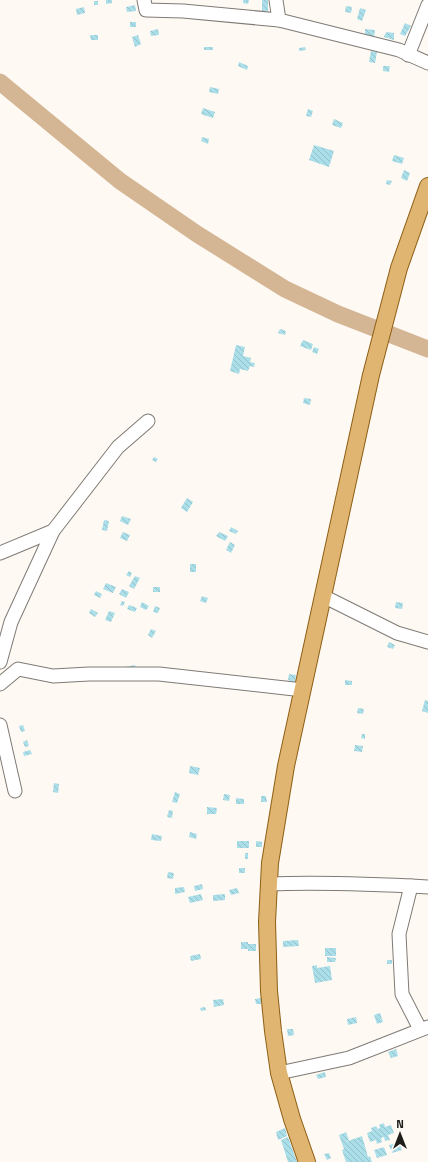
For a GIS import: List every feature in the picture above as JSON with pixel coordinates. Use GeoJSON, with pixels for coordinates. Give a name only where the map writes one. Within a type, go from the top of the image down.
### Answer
{"type":"FeatureCollection","features":[{"type":"Feature","properties":{"kind":"main road"},"geometry":{"type":"LineString","coordinates":[[308,1162],[279,1073],[268,991],[268,884],[276,820],[371,375],[398,268],[428,186]]}},
{"type":"Feature","properties":{"kind":"street"},"geometry":{"type":"LineString","coordinates":[[144,0],[146,10],[183,11],[279,20],[399,50],[428,63]]}},
{"type":"Feature","properties":{"kind":"street"},"geometry":{"type":"LineString","coordinates":[[276,0],[279,20]]}},
{"type":"Feature","properties":{"kind":"street"},"geometry":{"type":"LineString","coordinates":[[408,55],[428,5]]}},
{"type":"Feature","properties":{"kind":"street"},"geometry":{"type":"LineString","coordinates":[[0,662],[11,622],[53,531],[118,447],[148,421]]}},
{"type":"Feature","properties":{"kind":"street"},"geometry":{"type":"LineString","coordinates":[[0,553],[53,531]]}},
{"type":"Feature","properties":{"kind":"street"},"geometry":{"type":"LineString","coordinates":[[323,596],[397,633],[428,642]]}},
{"type":"Feature","properties":{"kind":"street"},"geometry":{"type":"LineString","coordinates":[[0,684],[18,669],[53,676],[89,674],[159,674],[303,690]]}},
{"type":"Feature","properties":{"kind":"street"},"geometry":{"type":"LineString","coordinates":[[0,725],[15,791]]}},
{"type":"Feature","properties":{"kind":"street"},"geometry":{"type":"LineString","coordinates":[[268,884],[322,882],[428,887]]}},
{"type":"Feature","properties":{"kind":"street"},"geometry":{"type":"LineString","coordinates":[[279,1073],[349,1058],[424,1028],[402,994],[399,934],[411,886]]}},
{"type":"Feature","properties":{"kind":"building"},"geometry":{"type":"Polygon","coordinates":[[[106,0],[112,0],[112,3],[106,4],[106,0]]]}},
{"type":"Feature","properties":{"kind":"building"},"geometry":{"type":"Polygon","coordinates":[[[243,0],[249,0],[248,4],[243,3],[243,0]]]}},
{"type":"Feature","properties":{"kind":"building"},"geometry":{"type":"Polygon","coordinates":[[[262,0],[268,0],[268,11],[262,11],[262,0]]]}},
{"type":"Feature","properties":{"kind":"building"},"geometry":{"type":"Polygon","coordinates":[[[94,1],[98,1],[98,5],[94,5],[94,1]]]}},
{"type":"Feature","properties":{"kind":"building"},"geometry":{"type":"Polygon","coordinates":[[[135,5],[136,11],[127,12],[126,7],[135,5]]]}},
{"type":"Feature","properties":{"kind":"building"},"geometry":{"type":"Polygon","coordinates":[[[346,6],[352,7],[351,13],[345,12],[346,6]]]}},
{"type":"Feature","properties":{"kind":"building"},"geometry":{"type":"Polygon","coordinates":[[[84,7],[85,13],[77,15],[76,9],[84,7]]]}},
{"type":"Feature","properties":{"kind":"building"},"geometry":{"type":"Polygon","coordinates":[[[360,8],[366,10],[362,21],[357,19],[360,8]]]}},
{"type":"Feature","properties":{"kind":"building"},"geometry":{"type":"Polygon","coordinates":[[[130,22],[136,22],[136,27],[130,27],[130,22]]]}},
{"type":"Feature","properties":{"kind":"building"},"geometry":{"type":"Polygon","coordinates":[[[405,23],[411,26],[405,36],[400,34],[405,23]]]}},
{"type":"Feature","properties":{"kind":"building"},"geometry":{"type":"Polygon","coordinates":[[[158,29],[159,35],[151,36],[150,31],[158,29]]]}},
{"type":"Feature","properties":{"kind":"building"},"geometry":{"type":"Polygon","coordinates":[[[365,29],[375,30],[374,37],[365,36],[365,29]]]}},
{"type":"Feature","properties":{"kind":"building"},"geometry":{"type":"Polygon","coordinates":[[[387,32],[394,33],[394,40],[384,37],[387,32]]]}},
{"type":"Feature","properties":{"kind":"building"},"geometry":{"type":"Polygon","coordinates":[[[90,35],[98,35],[98,40],[91,40],[90,35]]]}},
{"type":"Feature","properties":{"kind":"building"},"geometry":{"type":"Polygon","coordinates":[[[138,35],[141,44],[135,47],[132,37],[138,35]]]}},
{"type":"Feature","properties":{"kind":"building"},"geometry":{"type":"Polygon","coordinates":[[[204,47],[213,47],[213,50],[204,50],[204,47]]]}},
{"type":"Feature","properties":{"kind":"building"},"geometry":{"type":"Polygon","coordinates":[[[305,47],[306,50],[299,51],[299,48],[305,47]]]}},
{"type":"Feature","properties":{"kind":"building"},"geometry":{"type":"Polygon","coordinates":[[[371,51],[377,52],[375,63],[369,62],[371,51]]]}},
{"type":"Feature","properties":{"kind":"building"},"geometry":{"type":"Polygon","coordinates":[[[239,62],[248,66],[247,70],[238,66],[239,62]]]}},
{"type":"Feature","properties":{"kind":"building"},"geometry":{"type":"Polygon","coordinates":[[[383,66],[390,66],[389,72],[383,71],[383,66]]]}},
{"type":"Feature","properties":{"kind":"building"},"geometry":{"type":"Polygon","coordinates":[[[210,87],[219,89],[218,94],[209,92],[210,87]]]}},
{"type":"Feature","properties":{"kind":"building"},"geometry":{"type":"Polygon","coordinates":[[[203,108],[215,112],[213,118],[201,114],[203,108]]]}},
{"type":"Feature","properties":{"kind":"building"},"geometry":{"type":"Polygon","coordinates":[[[308,109],[313,111],[311,117],[306,116],[308,109]]]}},
{"type":"Feature","properties":{"kind":"building"},"geometry":{"type":"Polygon","coordinates":[[[334,119],[343,123],[341,128],[332,125],[334,119]]]}},
{"type":"Feature","properties":{"kind":"building"},"geometry":{"type":"Polygon","coordinates":[[[202,137],[209,139],[208,144],[201,141],[202,137]]]}},
{"type":"Feature","properties":{"kind":"building"},"geometry":{"type":"Polygon","coordinates":[[[314,145],[334,151],[329,167],[309,160],[314,145]]]}},
{"type":"Feature","properties":{"kind":"building"},"geometry":{"type":"Polygon","coordinates":[[[394,155],[404,158],[402,164],[392,161],[394,155]]]}},
{"type":"Feature","properties":{"kind":"building"},"geometry":{"type":"Polygon","coordinates":[[[404,170],[410,173],[407,181],[401,178],[404,170]]]}},
{"type":"Feature","properties":{"kind":"building"},"geometry":{"type":"Polygon","coordinates":[[[387,180],[392,181],[390,185],[386,184],[387,180]]]}},
{"type":"Feature","properties":{"kind":"building"},"geometry":{"type":"Polygon","coordinates":[[[280,329],[286,331],[285,335],[278,333],[280,329]]]}},
{"type":"Feature","properties":{"kind":"building"},"geometry":{"type":"Polygon","coordinates":[[[303,340],[313,344],[311,350],[300,346],[303,340]]]}},
{"type":"Feature","properties":{"kind":"building"},"geometry":{"type":"Polygon","coordinates":[[[236,345],[245,347],[243,356],[251,358],[250,362],[255,363],[254,367],[250,366],[248,371],[240,369],[239,374],[230,371],[236,345]]]}},
{"type":"Feature","properties":{"kind":"building"},"geometry":{"type":"Polygon","coordinates":[[[314,347],[319,349],[317,354],[312,352],[314,347]]]}},
{"type":"Feature","properties":{"kind":"building"},"geometry":{"type":"Polygon","coordinates":[[[304,398],[311,399],[310,405],[303,403],[304,398]]]}},
{"type":"Feature","properties":{"kind":"building"},"geometry":{"type":"Polygon","coordinates":[[[154,457],[158,459],[156,462],[152,460],[154,457]]]}},
{"type":"Feature","properties":{"kind":"building"},"geometry":{"type":"Polygon","coordinates":[[[187,498],[193,502],[187,512],[181,508],[187,498]]]}},
{"type":"Feature","properties":{"kind":"building"},"geometry":{"type":"Polygon","coordinates":[[[122,516],[131,519],[128,525],[120,521],[122,516]]]}},
{"type":"Feature","properties":{"kind":"building"},"geometry":{"type":"Polygon","coordinates":[[[104,520],[109,521],[107,531],[102,530],[104,520]]]}},
{"type":"Feature","properties":{"kind":"building"},"geometry":{"type":"Polygon","coordinates":[[[231,527],[238,531],[236,534],[229,531],[231,527]]]}},
{"type":"Feature","properties":{"kind":"building"},"geometry":{"type":"Polygon","coordinates":[[[123,532],[130,535],[127,541],[120,538],[123,532]]]}},
{"type":"Feature","properties":{"kind":"building"},"geometry":{"type":"Polygon","coordinates":[[[219,532],[228,536],[225,541],[216,536],[219,532]]]}},
{"type":"Feature","properties":{"kind":"building"},"geometry":{"type":"Polygon","coordinates":[[[230,542],[235,545],[231,553],[226,550],[230,542]]]}},
{"type":"Feature","properties":{"kind":"building"},"geometry":{"type":"Polygon","coordinates":[[[190,564],[196,564],[196,572],[190,572],[190,564]]]}},
{"type":"Feature","properties":{"kind":"building"},"geometry":{"type":"Polygon","coordinates":[[[129,571],[132,573],[130,577],[126,575],[129,571]]]}},
{"type":"Feature","properties":{"kind":"building"},"geometry":{"type":"Polygon","coordinates":[[[135,576],[140,578],[134,589],[129,586],[135,576]]]}},
{"type":"Feature","properties":{"kind":"building"},"geometry":{"type":"Polygon","coordinates":[[[106,583],[116,587],[113,593],[103,589],[106,583]]]}},
{"type":"Feature","properties":{"kind":"building"},"geometry":{"type":"Polygon","coordinates":[[[153,587],[160,587],[160,592],[153,592],[153,587]]]}},
{"type":"Feature","properties":{"kind":"building"},"geometry":{"type":"Polygon","coordinates":[[[122,589],[129,592],[126,598],[119,594],[122,589]]]}},
{"type":"Feature","properties":{"kind":"building"},"geometry":{"type":"Polygon","coordinates":[[[96,591],[102,594],[100,598],[94,595],[96,591]]]}},
{"type":"Feature","properties":{"kind":"building"},"geometry":{"type":"Polygon","coordinates":[[[202,596],[208,598],[206,603],[200,601],[202,596]]]}},
{"type":"Feature","properties":{"kind":"building"},"geometry":{"type":"Polygon","coordinates":[[[122,601],[125,602],[123,606],[120,605],[122,601]]]}},
{"type":"Feature","properties":{"kind":"building"},"geometry":{"type":"Polygon","coordinates":[[[142,602],[149,606],[146,610],[140,607],[142,602]]]}},
{"type":"Feature","properties":{"kind":"building"},"geometry":{"type":"Polygon","coordinates":[[[396,602],[403,603],[402,609],[395,608],[396,602]]]}},
{"type":"Feature","properties":{"kind":"building"},"geometry":{"type":"Polygon","coordinates":[[[129,605],[137,608],[135,612],[127,609],[129,605]]]}},
{"type":"Feature","properties":{"kind":"building"},"geometry":{"type":"Polygon","coordinates":[[[155,606],[160,608],[158,613],[153,612],[155,606]]]}},
{"type":"Feature","properties":{"kind":"building"},"geometry":{"type":"Polygon","coordinates":[[[91,609],[98,613],[95,617],[89,613],[91,609]]]}},
{"type":"Feature","properties":{"kind":"building"},"geometry":{"type":"Polygon","coordinates":[[[109,611],[115,613],[111,622],[105,620],[109,611]]]}},
{"type":"Feature","properties":{"kind":"building"},"geometry":{"type":"Polygon","coordinates":[[[151,629],[156,631],[152,638],[148,635],[151,629]]]}},
{"type":"Feature","properties":{"kind":"building"},"geometry":{"type":"Polygon","coordinates":[[[389,642],[395,645],[393,649],[387,647],[389,642]]]}},
{"type":"Feature","properties":{"kind":"building"},"geometry":{"type":"Polygon","coordinates":[[[135,665],[137,670],[126,672],[125,667],[135,665]]]}},
{"type":"Feature","properties":{"kind":"building"},"geometry":{"type":"Polygon","coordinates":[[[289,674],[296,675],[295,682],[288,680],[289,674]]]}},
{"type":"Feature","properties":{"kind":"building"},"geometry":{"type":"Polygon","coordinates":[[[345,680],[352,681],[352,685],[345,685],[345,680]]]}},
{"type":"Feature","properties":{"kind":"building"},"geometry":{"type":"Polygon","coordinates":[[[425,700],[428,701],[428,713],[422,711],[425,700]]]}},
{"type":"Feature","properties":{"kind":"building"},"geometry":{"type":"Polygon","coordinates":[[[358,708],[364,709],[363,714],[357,713],[358,708]]]}},
{"type":"Feature","properties":{"kind":"building"},"geometry":{"type":"Polygon","coordinates":[[[23,725],[25,731],[21,732],[19,726],[23,725]]]}},
{"type":"Feature","properties":{"kind":"building"},"geometry":{"type":"Polygon","coordinates":[[[362,734],[365,734],[365,739],[361,738],[362,734]]]}},
{"type":"Feature","properties":{"kind":"building"},"geometry":{"type":"Polygon","coordinates":[[[27,740],[29,746],[25,747],[23,742],[27,740]]]}},
{"type":"Feature","properties":{"kind":"building"},"geometry":{"type":"Polygon","coordinates":[[[355,745],[363,746],[362,752],[354,751],[355,745]]]}},
{"type":"Feature","properties":{"kind":"building"},"geometry":{"type":"Polygon","coordinates":[[[30,750],[32,754],[24,756],[23,752],[30,750]]]}},
{"type":"Feature","properties":{"kind":"building"},"geometry":{"type":"Polygon","coordinates":[[[190,766],[200,768],[198,775],[189,773],[190,766]]]}},
{"type":"Feature","properties":{"kind":"building"},"geometry":{"type":"Polygon","coordinates":[[[54,783],[59,784],[58,793],[53,792],[54,783]]]}},
{"type":"Feature","properties":{"kind":"building"},"geometry":{"type":"Polygon","coordinates":[[[175,792],[180,794],[177,803],[172,802],[175,792]]]}},
{"type":"Feature","properties":{"kind":"building"},"geometry":{"type":"Polygon","coordinates":[[[224,794],[230,795],[229,801],[223,800],[224,794]]]}},
{"type":"Feature","properties":{"kind":"building"},"geometry":{"type":"Polygon","coordinates":[[[261,796],[266,796],[267,802],[261,802],[261,796]]]}},
{"type":"Feature","properties":{"kind":"building"},"geometry":{"type":"Polygon","coordinates":[[[236,798],[244,799],[244,804],[236,804],[236,798]]]}},
{"type":"Feature","properties":{"kind":"building"},"geometry":{"type":"Polygon","coordinates":[[[207,807],[217,808],[216,814],[207,814],[207,807]]]}},
{"type":"Feature","properties":{"kind":"building"},"geometry":{"type":"Polygon","coordinates":[[[169,810],[173,811],[172,818],[167,817],[169,810]]]}},
{"type":"Feature","properties":{"kind":"building"},"geometry":{"type":"Polygon","coordinates":[[[190,832],[197,834],[196,839],[189,837],[190,832]]]}},
{"type":"Feature","properties":{"kind":"building"},"geometry":{"type":"Polygon","coordinates":[[[152,834],[162,836],[161,841],[151,840],[152,834]]]}},
{"type":"Feature","properties":{"kind":"building"},"geometry":{"type":"Polygon","coordinates":[[[237,841],[249,841],[249,848],[237,848],[237,841]]]}},
{"type":"Feature","properties":{"kind":"building"},"geometry":{"type":"Polygon","coordinates":[[[256,841],[262,842],[262,847],[256,847],[256,841]]]}},
{"type":"Feature","properties":{"kind":"building"},"geometry":{"type":"Polygon","coordinates":[[[245,853],[248,853],[248,859],[245,859],[245,853]]]}},
{"type":"Feature","properties":{"kind":"building"},"geometry":{"type":"Polygon","coordinates":[[[239,868],[245,868],[245,873],[239,873],[239,868]]]}},
{"type":"Feature","properties":{"kind":"building"},"geometry":{"type":"Polygon","coordinates":[[[168,872],[174,873],[173,879],[167,878],[168,872]]]}},
{"type":"Feature","properties":{"kind":"building"},"geometry":{"type":"Polygon","coordinates":[[[202,884],[203,889],[195,891],[194,886],[202,884]]]}},
{"type":"Feature","properties":{"kind":"building"},"geometry":{"type":"Polygon","coordinates":[[[184,887],[185,892],[175,894],[175,888],[184,887]]]}},
{"type":"Feature","properties":{"kind":"building"},"geometry":{"type":"Polygon","coordinates":[[[237,888],[239,893],[231,895],[229,890],[237,888]]]}},
{"type":"Feature","properties":{"kind":"building"},"geometry":{"type":"Polygon","coordinates":[[[201,894],[203,900],[190,903],[188,897],[201,894]]]}},
{"type":"Feature","properties":{"kind":"building"},"geometry":{"type":"Polygon","coordinates":[[[225,894],[225,900],[213,901],[213,895],[225,894]]]}},
{"type":"Feature","properties":{"kind":"building"},"geometry":{"type":"Polygon","coordinates":[[[298,940],[299,946],[283,947],[283,941],[298,940]]]}},
{"type":"Feature","properties":{"kind":"building"},"geometry":{"type":"Polygon","coordinates":[[[241,942],[248,942],[248,949],[241,949],[241,942]]]}},
{"type":"Feature","properties":{"kind":"building"},"geometry":{"type":"Polygon","coordinates":[[[248,944],[256,944],[256,951],[248,951],[248,944]]]}},
{"type":"Feature","properties":{"kind":"building"},"geometry":{"type":"Polygon","coordinates":[[[325,948],[336,948],[336,956],[325,956],[325,948]]]}},
{"type":"Feature","properties":{"kind":"building"},"geometry":{"type":"Polygon","coordinates":[[[200,954],[201,959],[191,961],[190,956],[200,954]]]}},
{"type":"Feature","properties":{"kind":"building"},"geometry":{"type":"Polygon","coordinates":[[[327,957],[336,958],[335,962],[327,962],[327,957]]]}},
{"type":"Feature","properties":{"kind":"building"},"geometry":{"type":"Polygon","coordinates":[[[387,960],[392,960],[392,964],[387,964],[387,960]]]}},
{"type":"Feature","properties":{"kind":"building"},"geometry":{"type":"Polygon","coordinates":[[[317,965],[317,968],[330,966],[332,980],[315,983],[312,966],[317,965]]]}},
{"type":"Feature","properties":{"kind":"building"},"geometry":{"type":"Polygon","coordinates":[[[261,998],[261,1004],[256,1004],[255,999],[261,998]]]}},
{"type":"Feature","properties":{"kind":"building"},"geometry":{"type":"Polygon","coordinates":[[[223,999],[224,1005],[214,1007],[213,1000],[223,999]]]}},
{"type":"Feature","properties":{"kind":"building"},"geometry":{"type":"Polygon","coordinates":[[[205,1007],[206,1010],[201,1011],[200,1008],[205,1007]]]}},
{"type":"Feature","properties":{"kind":"building"},"geometry":{"type":"Polygon","coordinates":[[[380,1013],[383,1022],[377,1024],[374,1015],[380,1013]]]}},
{"type":"Feature","properties":{"kind":"building"},"geometry":{"type":"Polygon","coordinates":[[[356,1017],[357,1023],[348,1025],[347,1019],[356,1017]]]}},
{"type":"Feature","properties":{"kind":"building"},"geometry":{"type":"Polygon","coordinates":[[[287,1029],[293,1029],[294,1035],[288,1036],[287,1029]]]}},
{"type":"Feature","properties":{"kind":"building"},"geometry":{"type":"Polygon","coordinates":[[[396,1049],[398,1056],[391,1058],[388,1052],[396,1049]]]}},
{"type":"Feature","properties":{"kind":"building"},"geometry":{"type":"Polygon","coordinates":[[[325,1072],[326,1077],[318,1079],[316,1075],[325,1072]]]}},
{"type":"Feature","properties":{"kind":"building"},"geometry":{"type":"Polygon","coordinates":[[[384,1123],[385,1127],[391,1125],[394,1133],[388,1135],[390,1140],[385,1141],[384,1137],[381,1138],[382,1142],[377,1144],[376,1140],[370,1142],[367,1133],[372,1131],[371,1128],[376,1126],[378,1129],[380,1128],[379,1125],[384,1123]]]}},
{"type":"Feature","properties":{"kind":"building"},"geometry":{"type":"Polygon","coordinates":[[[285,1128],[287,1136],[278,1140],[276,1132],[285,1128]]]}},
{"type":"Feature","properties":{"kind":"building"},"geometry":{"type":"Polygon","coordinates":[[[346,1132],[349,1140],[345,1142],[362,1136],[368,1157],[370,1156],[372,1162],[346,1162],[342,1150],[344,1149],[339,1135],[346,1132]]]}},
{"type":"Feature","properties":{"kind":"building"},"geometry":{"type":"Polygon","coordinates":[[[288,1137],[297,1162],[288,1162],[281,1140],[288,1137]]]}},
{"type":"Feature","properties":{"kind":"building"},"geometry":{"type":"Polygon","coordinates":[[[399,1142],[402,1150],[392,1153],[389,1145],[399,1142]]]}},
{"type":"Feature","properties":{"kind":"building"},"geometry":{"type":"Polygon","coordinates":[[[384,1147],[387,1155],[377,1158],[374,1150],[384,1147]]]}},
{"type":"Feature","properties":{"kind":"building"},"geometry":{"type":"Polygon","coordinates":[[[329,1153],[331,1158],[327,1160],[324,1154],[329,1153]]]}},
{"type":"Feature","properties":{"kind":"waterway"},"geometry":{"type":"LineString","coordinates":[[0,82],[120,181],[197,234],[285,289],[338,314],[428,349]]}}]}
